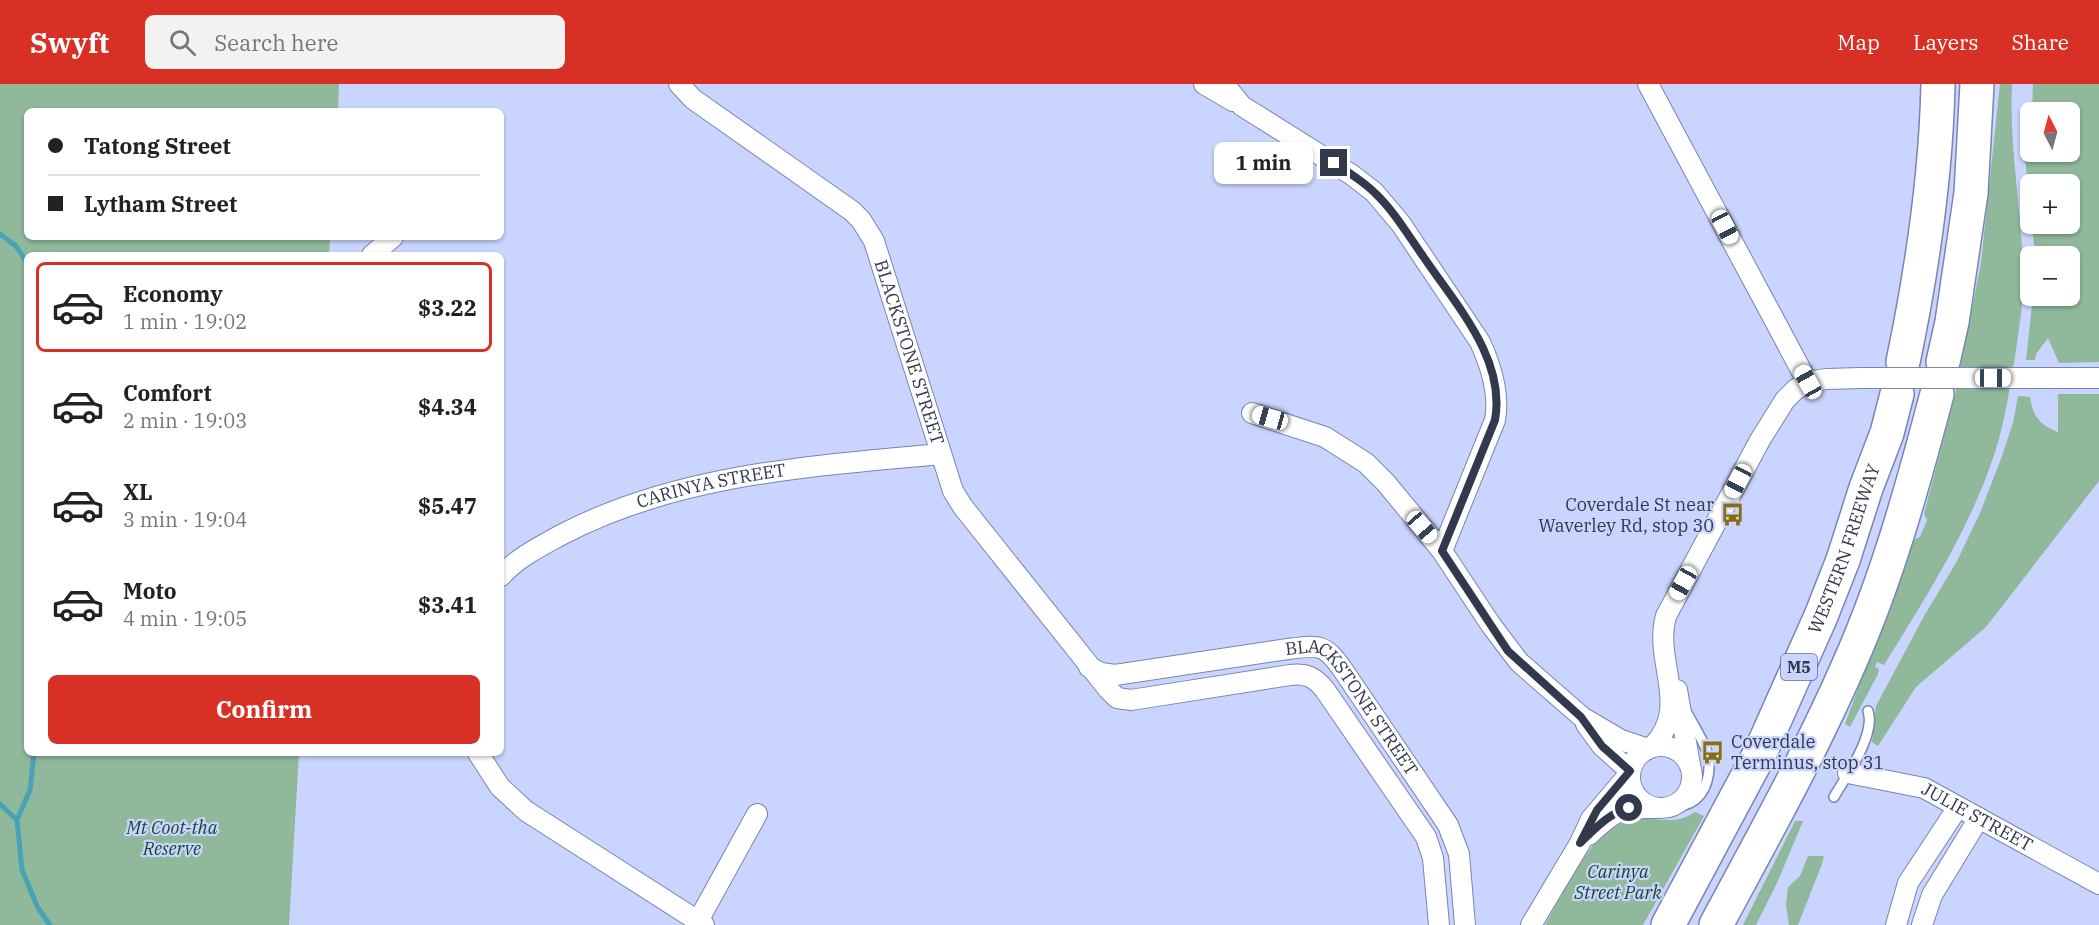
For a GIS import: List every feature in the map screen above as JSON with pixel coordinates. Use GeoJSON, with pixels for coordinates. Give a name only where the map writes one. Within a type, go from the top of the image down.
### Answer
{"type":"FeatureCollection","features":[{"type":"Feature","properties":{"kind":"highway"},"geometry":{"type":"LineString","coordinates":[[1903,362],[1920,269],[1929,201],[1938,84]]}},
{"type":"Feature","properties":{"kind":"highway"},"geometry":{"type":"LineString","coordinates":[[1943,362],[1952,322],[1971,193],[1977,84]]}},
{"type":"Feature","properties":{"kind":"highway","name":"WESTERN FREEWAY"},"geometry":{"type":"LineString","coordinates":[[1668,925],[1760,753],[1821,616],[1887,433],[1897,394]]}},
{"type":"Feature","properties":{"kind":"highway","name":"M5"},"geometry":{"type":"LineString","coordinates":[[1716,925],[1779,807],[1850,661],[1893,548],[1937,394]]}},
{"type":"Feature","properties":{"kind":"street","name":"BLACKSTONE STREET"},"geometry":{"type":"LineString","coordinates":[[679,84],[693,99],[852,211],[867,228],[874,241],[953,491],[963,507],[1111,693],[1117,698],[1126,700],[1290,675],[1304,674],[1312,677],[1325,690],[1426,837],[1433,858],[1439,925]]}},
{"type":"Feature","properties":{"kind":"street"},"geometry":{"type":"LineString","coordinates":[[1204,84],[1352,175],[1383,201],[1472,327],[1486,356],[1496,395],[1495,420],[1442,551]]}},
{"type":"Feature","properties":{"kind":"street"},"geometry":{"type":"LineString","coordinates":[[1224,84],[1234,99],[1253,114]]}},
{"type":"Feature","properties":{"kind":"street"},"geometry":{"type":"LineString","coordinates":[[1648,84],[1808,382]]}},
{"type":"Feature","properties":{"kind":"street"},"geometry":{"type":"LineString","coordinates":[[376,252],[390,240]]}},
{"type":"Feature","properties":{"kind":"street"},"geometry":{"type":"LineString","coordinates":[[1531,925],[1597,810],[1630,772],[1636,757],[1650,748],[1668,725],[1669,675],[1663,641],[1664,623],[1780,406],[1796,389],[1808,382],[1826,379],[2099,378]]}},
{"type":"Feature","properties":{"kind":"street"},"geometry":{"type":"LineString","coordinates":[[1252,413],[1319,434],[1356,455],[1386,483],[1442,551],[1508,651],[1581,717],[1633,745],[1650,748],[1664,746],[1674,749],[1683,754],[1691,768]]}},
{"type":"Feature","properties":{"kind":"street","name":"CARINYA STREET"},"geometry":{"type":"LineString","coordinates":[[504,569],[570,530],[606,513],[656,496],[731,479],[849,463],[941,454]]}},
{"type":"Feature","properties":{"kind":"street","name":"BLACKSTONE STREET"},"geometry":{"type":"LineString","coordinates":[[1089,667],[1101,673],[1115,675],[1288,649],[1315,647],[1328,651],[1448,825],[1459,854],[1465,925]]}},
{"type":"Feature","properties":{"kind":"street"},"geometry":{"type":"LineString","coordinates":[[1580,843],[1601,823],[1620,811],[1677,804],[1688,793],[1692,783],[1691,768],[1680,701],[1669,675]]}},
{"type":"Feature","properties":{"kind":"street"},"geometry":{"type":"LineString","coordinates":[[1581,717],[1602,746],[1630,772],[1631,786],[1635,795],[1647,805],[1659,808]]}},
{"type":"Feature","properties":{"kind":"street"},"geometry":{"type":"LineString","coordinates":[[480,756],[500,787],[526,811],[701,923],[757,814]]}},
{"type":"Feature","properties":{"kind":"street","name":"JULIE STREET"},"geometry":{"type":"LineString","coordinates":[[1848,773],[1915,785],[2099,884]]}},
{"type":"Feature","properties":{"kind":"street"},"geometry":{"type":"LineString","coordinates":[[1896,925],[1908,883],[1958,807]]}},
{"type":"Feature","properties":{"kind":"street"},"geometry":{"type":"LineString","coordinates":[[1922,925],[1932,895],[1979,818]]}},
{"type":"Feature","properties":{"kind":"lane"},"geometry":{"type":"LineString","coordinates":[[1659,808],[1681,806],[1694,801],[1705,787],[1709,775],[1707,751],[1680,701]]}},
{"type":"Feature","properties":{"kind":"lane"},"geometry":{"type":"LineString","coordinates":[[1834,797],[1866,741],[1870,715],[1868,711]]}},
{"type":"Feature","properties":{"kind":"green space","name":"Mt Coot-tha Reserve"},"geometry":{"type":"Polygon","coordinates":[[[0,84],[339,84],[338,108],[24,108],[24,240],[330,240],[329,252],[24,252],[24,756],[299,756],[289,925],[0,925],[0,84]]]}},
{"type":"Feature","properties":{"kind":"green space"},"geometry":{"type":"Polygon","coordinates":[[[2000,84],[2012,84],[2012,130],[2022,243],[2020,246],[2022,306],[2015,357],[2001,431],[1984,483],[1959,537],[1931,589],[1884,665],[1877,662],[1875,667],[1879,669],[1878,674],[1850,727],[1845,724],[1913,540],[1920,537],[1927,520],[1924,514],[1955,395],[1981,263],[2000,84]]]}},
{"type":"Feature","properties":{"kind":"green space"},"geometry":{"type":"Polygon","coordinates":[[[2033,84],[2099,84],[2099,362],[2059,363],[2048,338],[2036,354],[2035,360],[2026,360],[2032,306],[2080,306],[2080,246],[2034,246],[2033,234],[2080,234],[2080,174],[2027,174],[2025,162],[2080,162],[2080,102],[2032,102],[2033,84]]]}},
{"type":"Feature","properties":{"kind":"green space"},"geometry":{"type":"Polygon","coordinates":[[[2058,394],[2099,394],[2099,481],[1986,627],[1916,687],[1878,746],[1872,742],[1876,706],[1924,616],[1956,563],[1980,513],[2013,423],[2018,396],[2030,397],[2038,419],[2058,432],[2058,394]]]}},
{"type":"Feature","properties":{"kind":"green space","name":"Carinya Street Park"},"geometry":{"type":"Polygon","coordinates":[[[1695,812],[1704,816],[1643,925],[1545,925],[1582,861],[1606,831],[1619,822],[1633,818],[1672,820],[1695,812]]]}},
{"type":"Feature","properties":{"kind":"green space"},"geometry":{"type":"Polygon","coordinates":[[[1795,821],[1803,821],[1777,883],[1756,925],[1743,925],[1795,821]]]}},
{"type":"Feature","properties":{"kind":"green space"},"geometry":{"type":"Polygon","coordinates":[[[1808,856],[1824,856],[1798,925],[1789,925],[1786,905],[1788,887],[1800,876],[1808,856]]]}},
{"type":"Feature","properties":{"kind":"waterway"},"geometry":{"type":"LineString","coordinates":[[0,234],[16,246],[24,258]]}},
{"type":"Feature","properties":{"kind":"waterway"},"geometry":{"type":"LineString","coordinates":[[34,756],[30,790],[17,820],[22,870],[38,908],[50,925]]}},
{"type":"Feature","properties":{"kind":"waterway"},"geometry":{"type":"LineString","coordinates":[[0,804],[17,820]]}},
{"type":"Feature","properties":{"kind":"place","name":"Coverdale St near Waverley Rd, stop 30"},"geometry":{"type":"Point","coordinates":[1732,515]}},
{"type":"Feature","properties":{"kind":"place","name":"Coverdale Terminus, stop 31"},"geometry":{"type":"Point","coordinates":[1713,752]}},
{"type":"Feature","properties":{"kind":"route"},"geometry":{"type":"LineString","coordinates":[[1334,163],[1374,192],[1392,212],[1472,327],[1490,368],[1497,404],[1495,420],[1442,551],[1508,651],[1581,717],[1602,746],[1630,771],[1597,810],[1580,843],[1601,823],[1629,808]]}}]}
